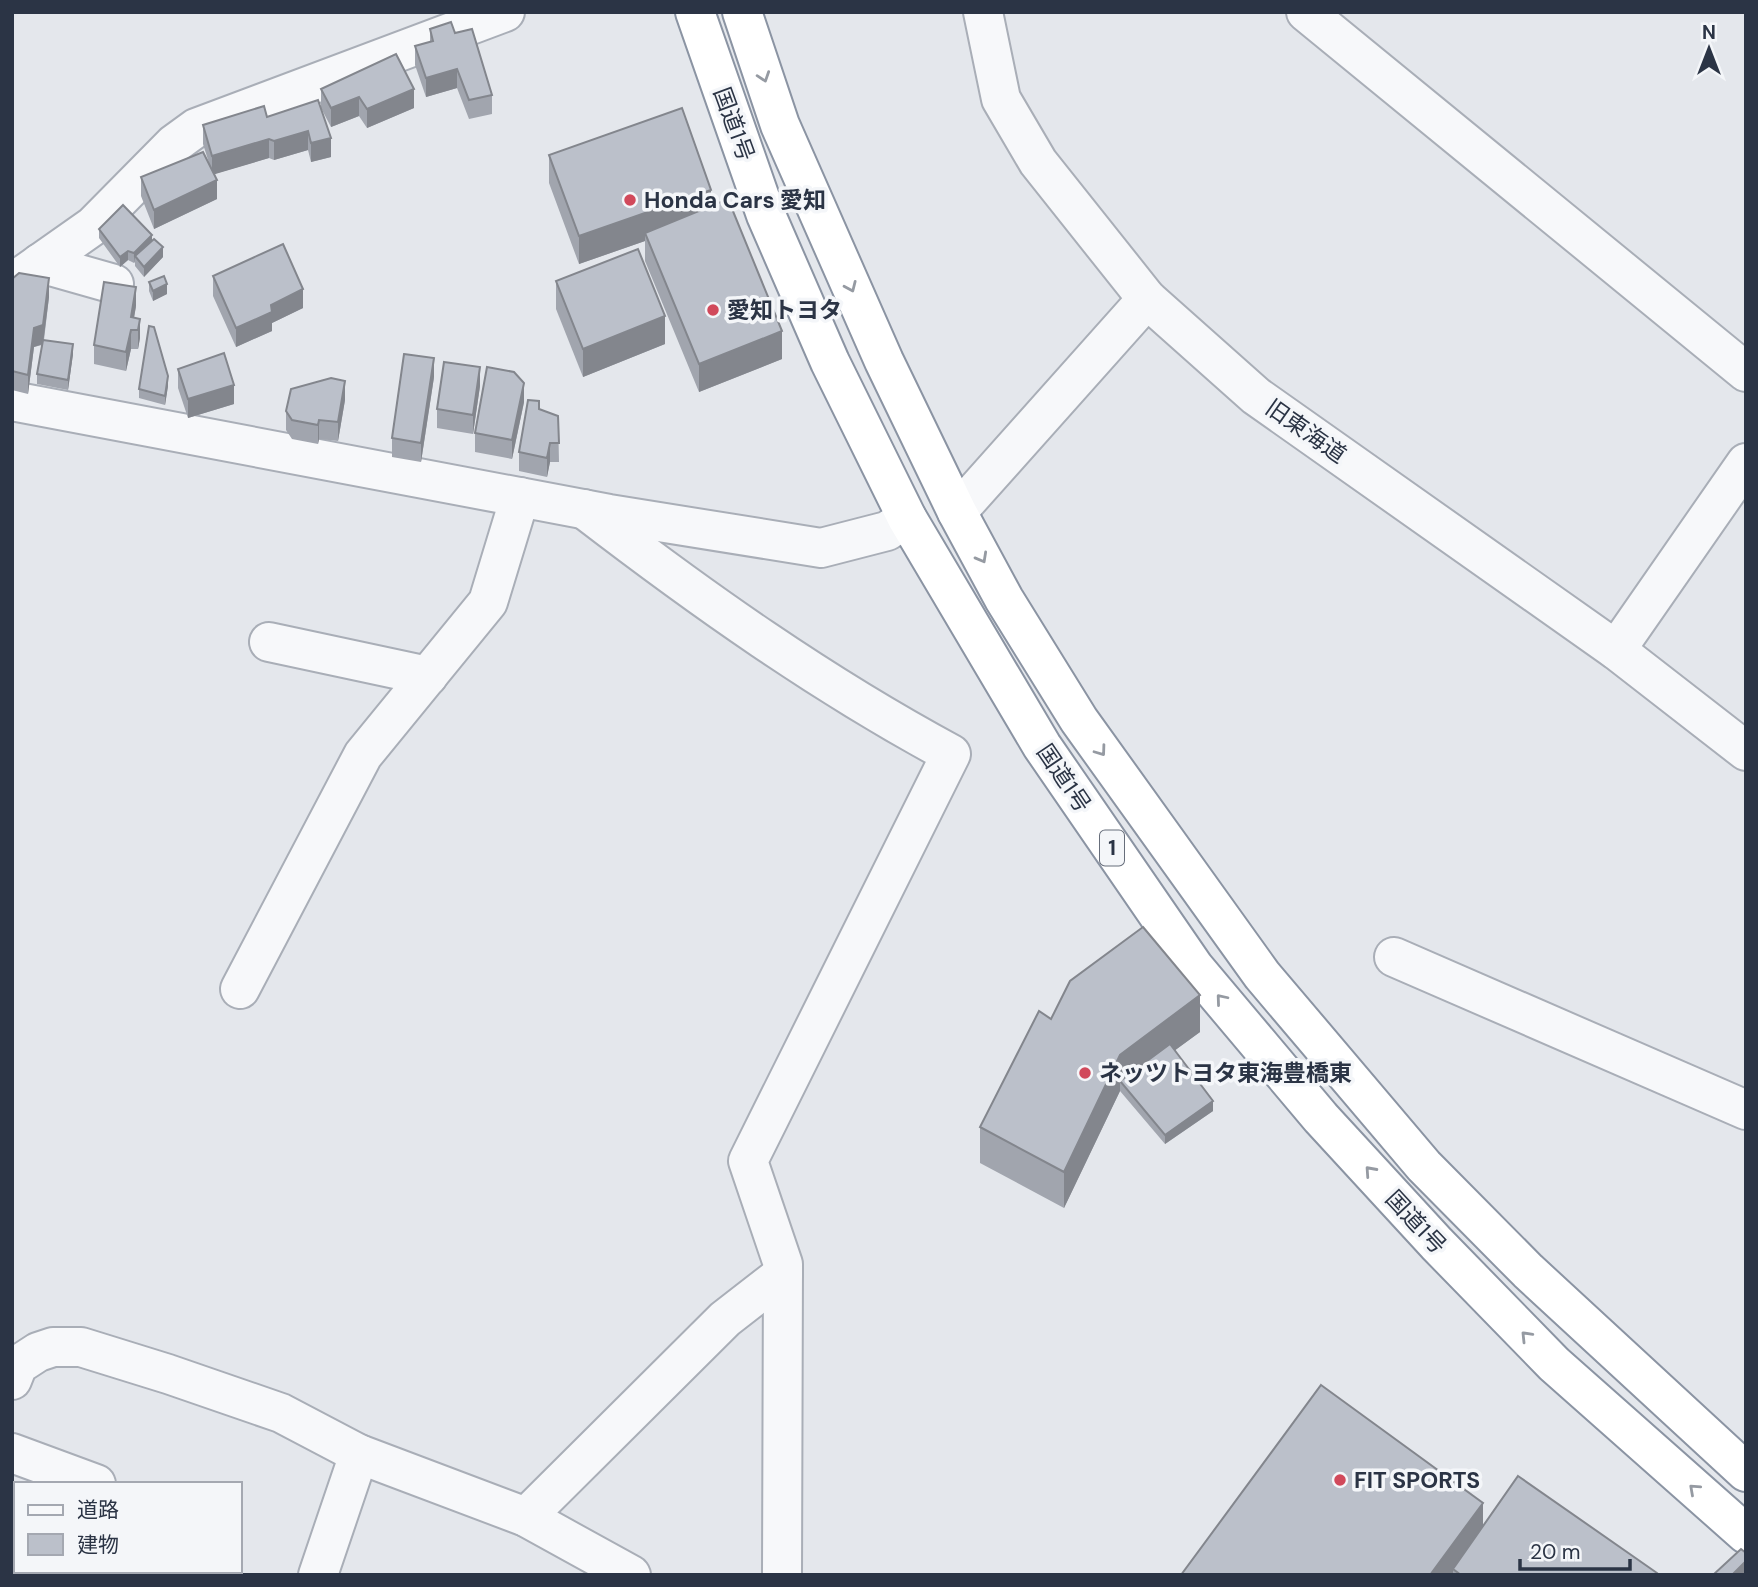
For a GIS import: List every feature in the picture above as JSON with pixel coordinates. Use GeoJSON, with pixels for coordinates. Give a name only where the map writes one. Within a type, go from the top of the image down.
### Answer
{"type":"FeatureCollection","features":[{"type":"Feature","properties":{"kind":"highway","name":"国道1号"},"geometry":{"type":"LineString","coordinates":[[695,12],[766,215],[830,362],[906,518],[1042,747],[1194,967],[1321,1118],[1437,1244],[1554,1364],[1746,1534]]}},
{"type":"Feature","properties":{"kind":"highway","name":"国道1号"},"geometry":{"type":"LineString","coordinates":[[742,12],[780,125],[884,361],[957,512],[1004,599],[1079,720],[1262,975],[1424,1166],[1528,1271],[1746,1472]]}},
{"type":"Feature","properties":{"kind":"street"},"geometry":{"type":"LineString","coordinates":[[26,273],[93,226],[174,144],[196,128],[505,12]]}},
{"type":"Feature","properties":{"kind":"street","name":"旧東海道"},"geometry":{"type":"LineString","coordinates":[[983,12],[1001,99],[1038,162],[1147,299],[1256,396],[1616,650],[1746,751]]}},
{"type":"Feature","properties":{"kind":"street"},"geometry":{"type":"LineString","coordinates":[[1306,12],[1746,372]]}},
{"type":"Feature","properties":{"kind":"street"},"geometry":{"type":"LineString","coordinates":[[26,273],[114,284]]}},
{"type":"Feature","properties":{"kind":"street"},"geometry":{"type":"LineString","coordinates":[[957,512],[1147,299]]}},
{"type":"Feature","properties":{"kind":"street"},"geometry":{"type":"LineString","coordinates":[[12,401],[584,509],[821,548],[887,531],[906,518]]}},
{"type":"Feature","properties":{"kind":"street"},"geometry":{"type":"LineString","coordinates":[[1616,650],[1746,463]]}},
{"type":"Feature","properties":{"kind":"street"},"geometry":{"type":"LineString","coordinates":[[240,989],[363,755],[488,602],[520,497]]}},
{"type":"Feature","properties":{"kind":"street"},"geometry":{"type":"LineString","coordinates":[[584,509],[763,641],[871,711],[951,754],[748,1161],[783,1264],[782,1575]]}},
{"type":"Feature","properties":{"kind":"street"},"geometry":{"type":"LineString","coordinates":[[269,642],[428,676]]}},
{"type":"Feature","properties":{"kind":"street"},"geometry":{"type":"LineString","coordinates":[[1394,957],[1746,1110]]}},
{"type":"Feature","properties":{"kind":"street"},"geometry":{"type":"LineString","coordinates":[[526,1517],[725,1319],[783,1274]]}},
{"type":"Feature","properties":{"kind":"street"},"geometry":{"type":"LineString","coordinates":[[12,1380],[18,1365],[38,1352],[53,1347],[81,1347],[281,1413],[359,1454],[526,1517],[631,1575]]}},
{"type":"Feature","properties":{"kind":"street"},"geometry":{"type":"LineString","coordinates":[[12,1453],[91,1482]]}},
{"type":"Feature","properties":{"kind":"street"},"geometry":{"type":"LineString","coordinates":[[318,1575],[359,1454]]}},
{"type":"Feature","properties":{"kind":"building"},"geometry":{"type":"Polygon","coordinates":[[[451,22],[455,33],[472,29],[492,95],[469,100],[457,69],[426,78],[415,46],[433,41],[430,29],[451,22]]]}},
{"type":"Feature","properties":{"kind":"building"},"geometry":{"type":"Polygon","coordinates":[[[396,54],[414,89],[367,109],[359,97],[331,108],[321,89],[396,54]]]}},
{"type":"Feature","properties":{"kind":"building"},"geometry":{"type":"Polygon","coordinates":[[[318,100],[331,138],[311,143],[308,131],[212,156],[203,125],[264,106],[267,117],[318,100]]]}},
{"type":"Feature","properties":{"kind":"building","name":"Honda Cars 愛知"},"geometry":{"type":"Polygon","coordinates":[[[682,108],[711,190],[579,236],[549,155],[682,108]]]}},
{"type":"Feature","properties":{"kind":"building"},"geometry":{"type":"Polygon","coordinates":[[[203,152],[217,180],[154,210],[141,177],[203,152]]]}},
{"type":"Feature","properties":{"kind":"building","name":"愛知トヨタ"},"geometry":{"type":"Polygon","coordinates":[[[728,199],[782,331],[699,364],[645,233],[728,199]]]}},
{"type":"Feature","properties":{"kind":"building"},"geometry":{"type":"Polygon","coordinates":[[[123,205],[152,235],[134,253],[128,251],[120,257],[99,229],[123,205]]]}},
{"type":"Feature","properties":{"kind":"building"},"geometry":{"type":"Polygon","coordinates":[[[154,239],[163,247],[144,267],[135,256],[154,239]]]}},
{"type":"Feature","properties":{"kind":"building"},"geometry":{"type":"Polygon","coordinates":[[[283,244],[303,289],[271,305],[272,312],[236,328],[213,276],[283,244]]]}},
{"type":"Feature","properties":{"kind":"building"},"geometry":{"type":"Polygon","coordinates":[[[638,249],[665,316],[583,349],[556,281],[638,249]]]}},
{"type":"Feature","properties":{"kind":"building"},"geometry":{"type":"Polygon","coordinates":[[[19,273],[49,278],[43,325],[34,328],[28,375],[12,371],[12,279],[19,273]]]}},
{"type":"Feature","properties":{"kind":"building"},"geometry":{"type":"Polygon","coordinates":[[[164,276],[167,284],[153,291],[149,282],[164,276]]]}},
{"type":"Feature","properties":{"kind":"building"},"geometry":{"type":"Polygon","coordinates":[[[104,282],[136,287],[131,317],[140,319],[138,330],[131,330],[126,352],[94,345],[104,282]]]}},
{"type":"Feature","properties":{"kind":"building"},"geometry":{"type":"Polygon","coordinates":[[[149,326],[154,327],[168,376],[165,396],[139,389],[149,326]]]}},
{"type":"Feature","properties":{"kind":"building"},"geometry":{"type":"Polygon","coordinates":[[[43,340],[73,344],[68,380],[37,374],[43,340]]]}},
{"type":"Feature","properties":{"kind":"building"},"geometry":{"type":"Polygon","coordinates":[[[224,353],[234,385],[188,399],[178,369],[224,353]]]}},
{"type":"Feature","properties":{"kind":"building"},"geometry":{"type":"Polygon","coordinates":[[[404,354],[434,358],[421,443],[392,438],[404,354]]]}},
{"type":"Feature","properties":{"kind":"building"},"geometry":{"type":"Polygon","coordinates":[[[444,362],[480,367],[473,415],[437,409],[444,362]]]}},
{"type":"Feature","properties":{"kind":"building"},"geometry":{"type":"Polygon","coordinates":[[[487,367],[514,372],[524,383],[512,440],[475,433],[487,367]]]}},
{"type":"Feature","properties":{"kind":"building"},"geometry":{"type":"Polygon","coordinates":[[[331,378],[345,381],[338,422],[319,420],[318,425],[292,420],[286,411],[291,389],[331,378]]]}},
{"type":"Feature","properties":{"kind":"building"},"geometry":{"type":"Polygon","coordinates":[[[528,400],[539,401],[539,409],[558,416],[559,443],[550,443],[547,458],[519,452],[528,400]]]}},
{"type":"Feature","properties":{"kind":"building","name":"ネッツトヨタ東海豊橋東"},"geometry":{"type":"Polygon","coordinates":[[[1143,927],[1200,995],[1120,1055],[1064,1172],[980,1127],[1039,1011],[1051,1019],[1070,981],[1143,927]]]}},
{"type":"Feature","properties":{"kind":"building"},"geometry":{"type":"Polygon","coordinates":[[[1170,1044],[1213,1101],[1165,1135],[1120,1081],[1170,1044]]]}},
{"type":"Feature","properties":{"kind":"building","name":"FIT SPORTS"},"geometry":{"type":"Polygon","coordinates":[[[1321,1385],[1483,1503],[1430,1575],[1181,1575],[1321,1385]]]}},
{"type":"Feature","properties":{"kind":"building"},"geometry":{"type":"Polygon","coordinates":[[[1518,1476],[1657,1573],[1656,1575],[1461,1575],[1453,1569],[1518,1476]]]}},
{"type":"Feature","properties":{"kind":"building"},"geometry":{"type":"Polygon","coordinates":[[[1741,1549],[1746,1553],[1746,1561],[1732,1575],[1713,1575],[1741,1549]]]}},
{"type":"Feature","properties":{"kind":"place","name":"Honda Cars 愛知"},"geometry":{"type":"Point","coordinates":[630,200]}},
{"type":"Feature","properties":{"kind":"place","name":"愛知トヨタ"},"geometry":{"type":"Point","coordinates":[713,310]}},
{"type":"Feature","properties":{"kind":"place","name":"ネッツトヨタ東海豊橋東"},"geometry":{"type":"Point","coordinates":[1085,1073]}},
{"type":"Feature","properties":{"kind":"place","name":"FIT SPORTS"},"geometry":{"type":"Point","coordinates":[1340,1480]}}]}
